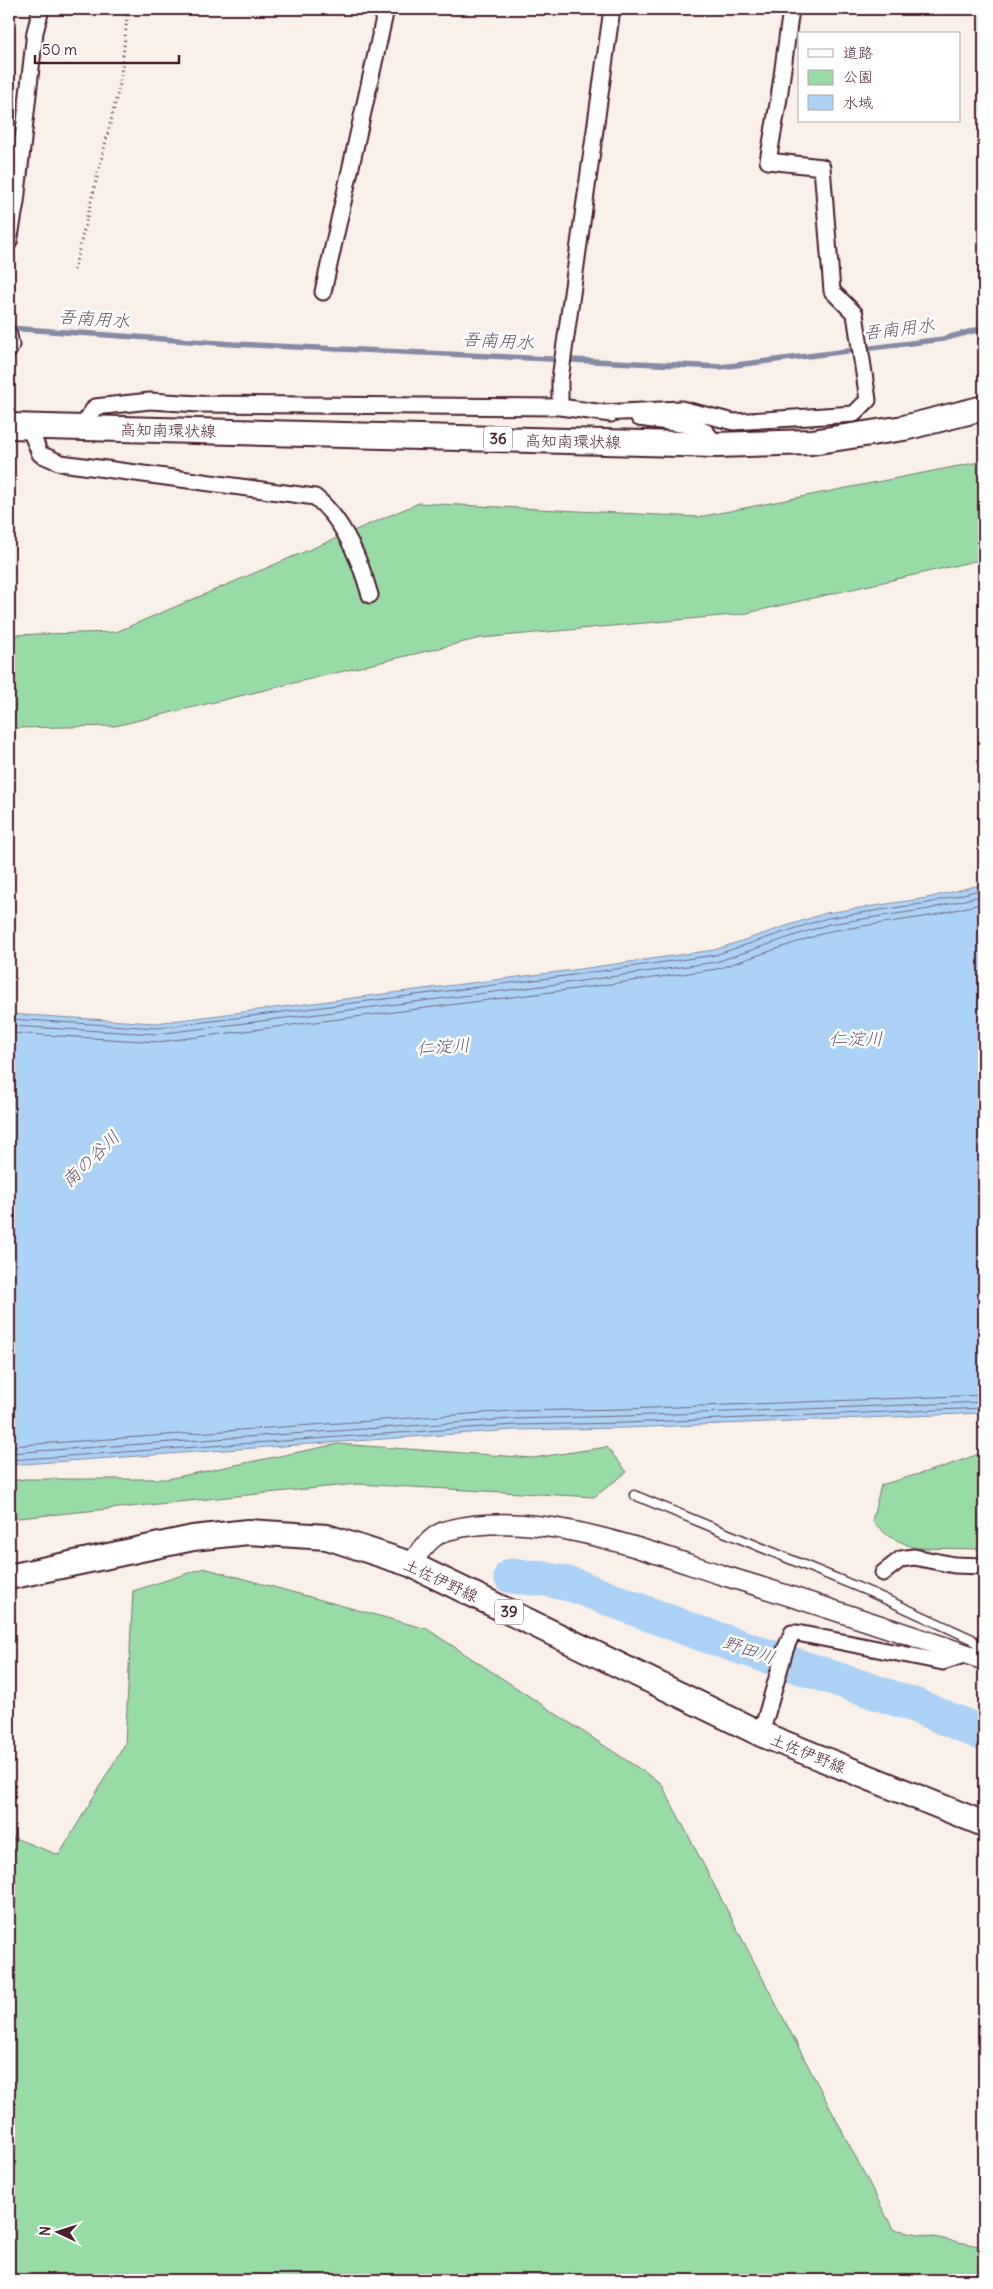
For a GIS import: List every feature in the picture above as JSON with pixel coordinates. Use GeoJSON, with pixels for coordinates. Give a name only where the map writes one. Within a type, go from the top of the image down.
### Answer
{"type":"FeatureCollection","features":[{"type":"Feature","properties":{"kind":"main road","name":"高知南環状線"},"geometry":{"type":"LineString","coordinates":[[19,426],[717,445],[812,442],[904,428],[984,408]]}},
{"type":"Feature","properties":{"kind":"main road","name":"土佐伊野線"},"geometry":{"type":"LineString","coordinates":[[9,1578],[194,1538],[248,1532],[327,1537],[410,1564],[761,1734],[984,1824]]}},
{"type":"Feature","properties":{"kind":"street"},"geometry":{"type":"LineString","coordinates":[[9,242],[16,202],[35,32],[41,9]]}},
{"type":"Feature","properties":{"kind":"street"},"geometry":{"type":"LineString","coordinates":[[323,292],[386,9]]}},
{"type":"Feature","properties":{"kind":"street"},"geometry":{"type":"LineString","coordinates":[[560,407],[560,379],[612,9]]}},
{"type":"Feature","properties":{"kind":"street"},"geometry":{"type":"LineString","coordinates":[[602,413],[681,409],[734,422],[854,414],[868,400],[856,314],[832,291],[822,167],[768,161],[791,9]]}},
{"type":"Feature","properties":{"kind":"street"},"geometry":{"type":"LineString","coordinates":[[81,428],[94,407],[150,402],[560,407],[689,425],[706,432],[717,445]]}},
{"type":"Feature","properties":{"kind":"street"},"geometry":{"type":"LineString","coordinates":[[19,426],[40,454],[60,463],[315,497],[328,507],[360,562],[370,595]]}},
{"type":"Feature","properties":{"kind":"street"},"geometry":{"type":"LineString","coordinates":[[410,1564],[430,1540],[449,1530],[499,1523],[531,1525],[613,1541],[978,1655]]}},
{"type":"Feature","properties":{"kind":"street"},"geometry":{"type":"LineString","coordinates":[[883,1573],[901,1559],[914,1557],[954,1565],[984,1566]]}},
{"type":"Feature","properties":{"kind":"street"},"geometry":{"type":"LineString","coordinates":[[761,1734],[779,1669],[792,1633],[943,1662],[978,1655]]}},
{"type":"Feature","properties":{"kind":"lane"},"geometry":{"type":"LineString","coordinates":[[634,1495],[872,1593],[972,1639],[978,1655]]}},
{"type":"Feature","properties":{"kind":"path"},"geometry":{"type":"LineString","coordinates":[[74,270],[120,84],[128,9]]}},
{"type":"Feature","properties":{"kind":"green space"},"geometry":{"type":"Polygon","coordinates":[[[984,461],[984,559],[743,614],[481,638],[115,726],[16,728],[9,730],[9,635],[116,632],[419,503],[699,517],[984,461]]]}},
{"type":"Feature","properties":{"kind":"green space"},"geometry":{"type":"Polygon","coordinates":[[[338,1444],[533,1458],[607,1447],[627,1472],[594,1497],[357,1484],[9,1519],[9,1481],[25,1479],[167,1479],[338,1444]]]}},
{"type":"Feature","properties":{"kind":"green space"},"geometry":{"type":"Polygon","coordinates":[[[984,1452],[984,1549],[914,1548],[888,1536],[872,1521],[881,1485],[943,1467],[984,1452]]]}},
{"type":"Feature","properties":{"kind":"green space"},"geometry":{"type":"Polygon","coordinates":[[[204,1568],[427,1629],[661,1783],[893,2229],[984,2247],[984,2280],[9,2280],[9,1836],[59,1855],[125,1744],[133,1591],[204,1568]]]}},
{"type":"Feature","properties":{"kind":"water"},"geometry":{"type":"Polygon","coordinates":[[[984,884],[984,1413],[626,1428],[513,1430],[9,1465],[9,1014],[156,1023],[573,970],[714,950],[826,913],[927,898],[984,884]]]}},
{"type":"Feature","properties":{"kind":"waterway","name":"吾南用水"},"geometry":{"type":"LineString","coordinates":[[9,328],[233,344],[721,367],[943,339],[984,328]]}},
{"type":"Feature","properties":{"kind":"waterway","name":"野田川"},"geometry":{"type":"LineString","coordinates":[[511,1576],[545,1579],[573,1585],[696,1632],[914,1705],[984,1734]]}},
{"type":"Feature","properties":{"kind":"water label","name":"仁淀川"},"geometry":{"type":"Point","coordinates":[856,1039]}},
{"type":"Feature","properties":{"kind":"water label","name":"仁淀川"},"geometry":{"type":"Point","coordinates":[443,1047]}},
{"type":"Feature","properties":{"kind":"water label","name":"南の谷川"},"geometry":{"type":"Point","coordinates":[91,1159]}}]}
